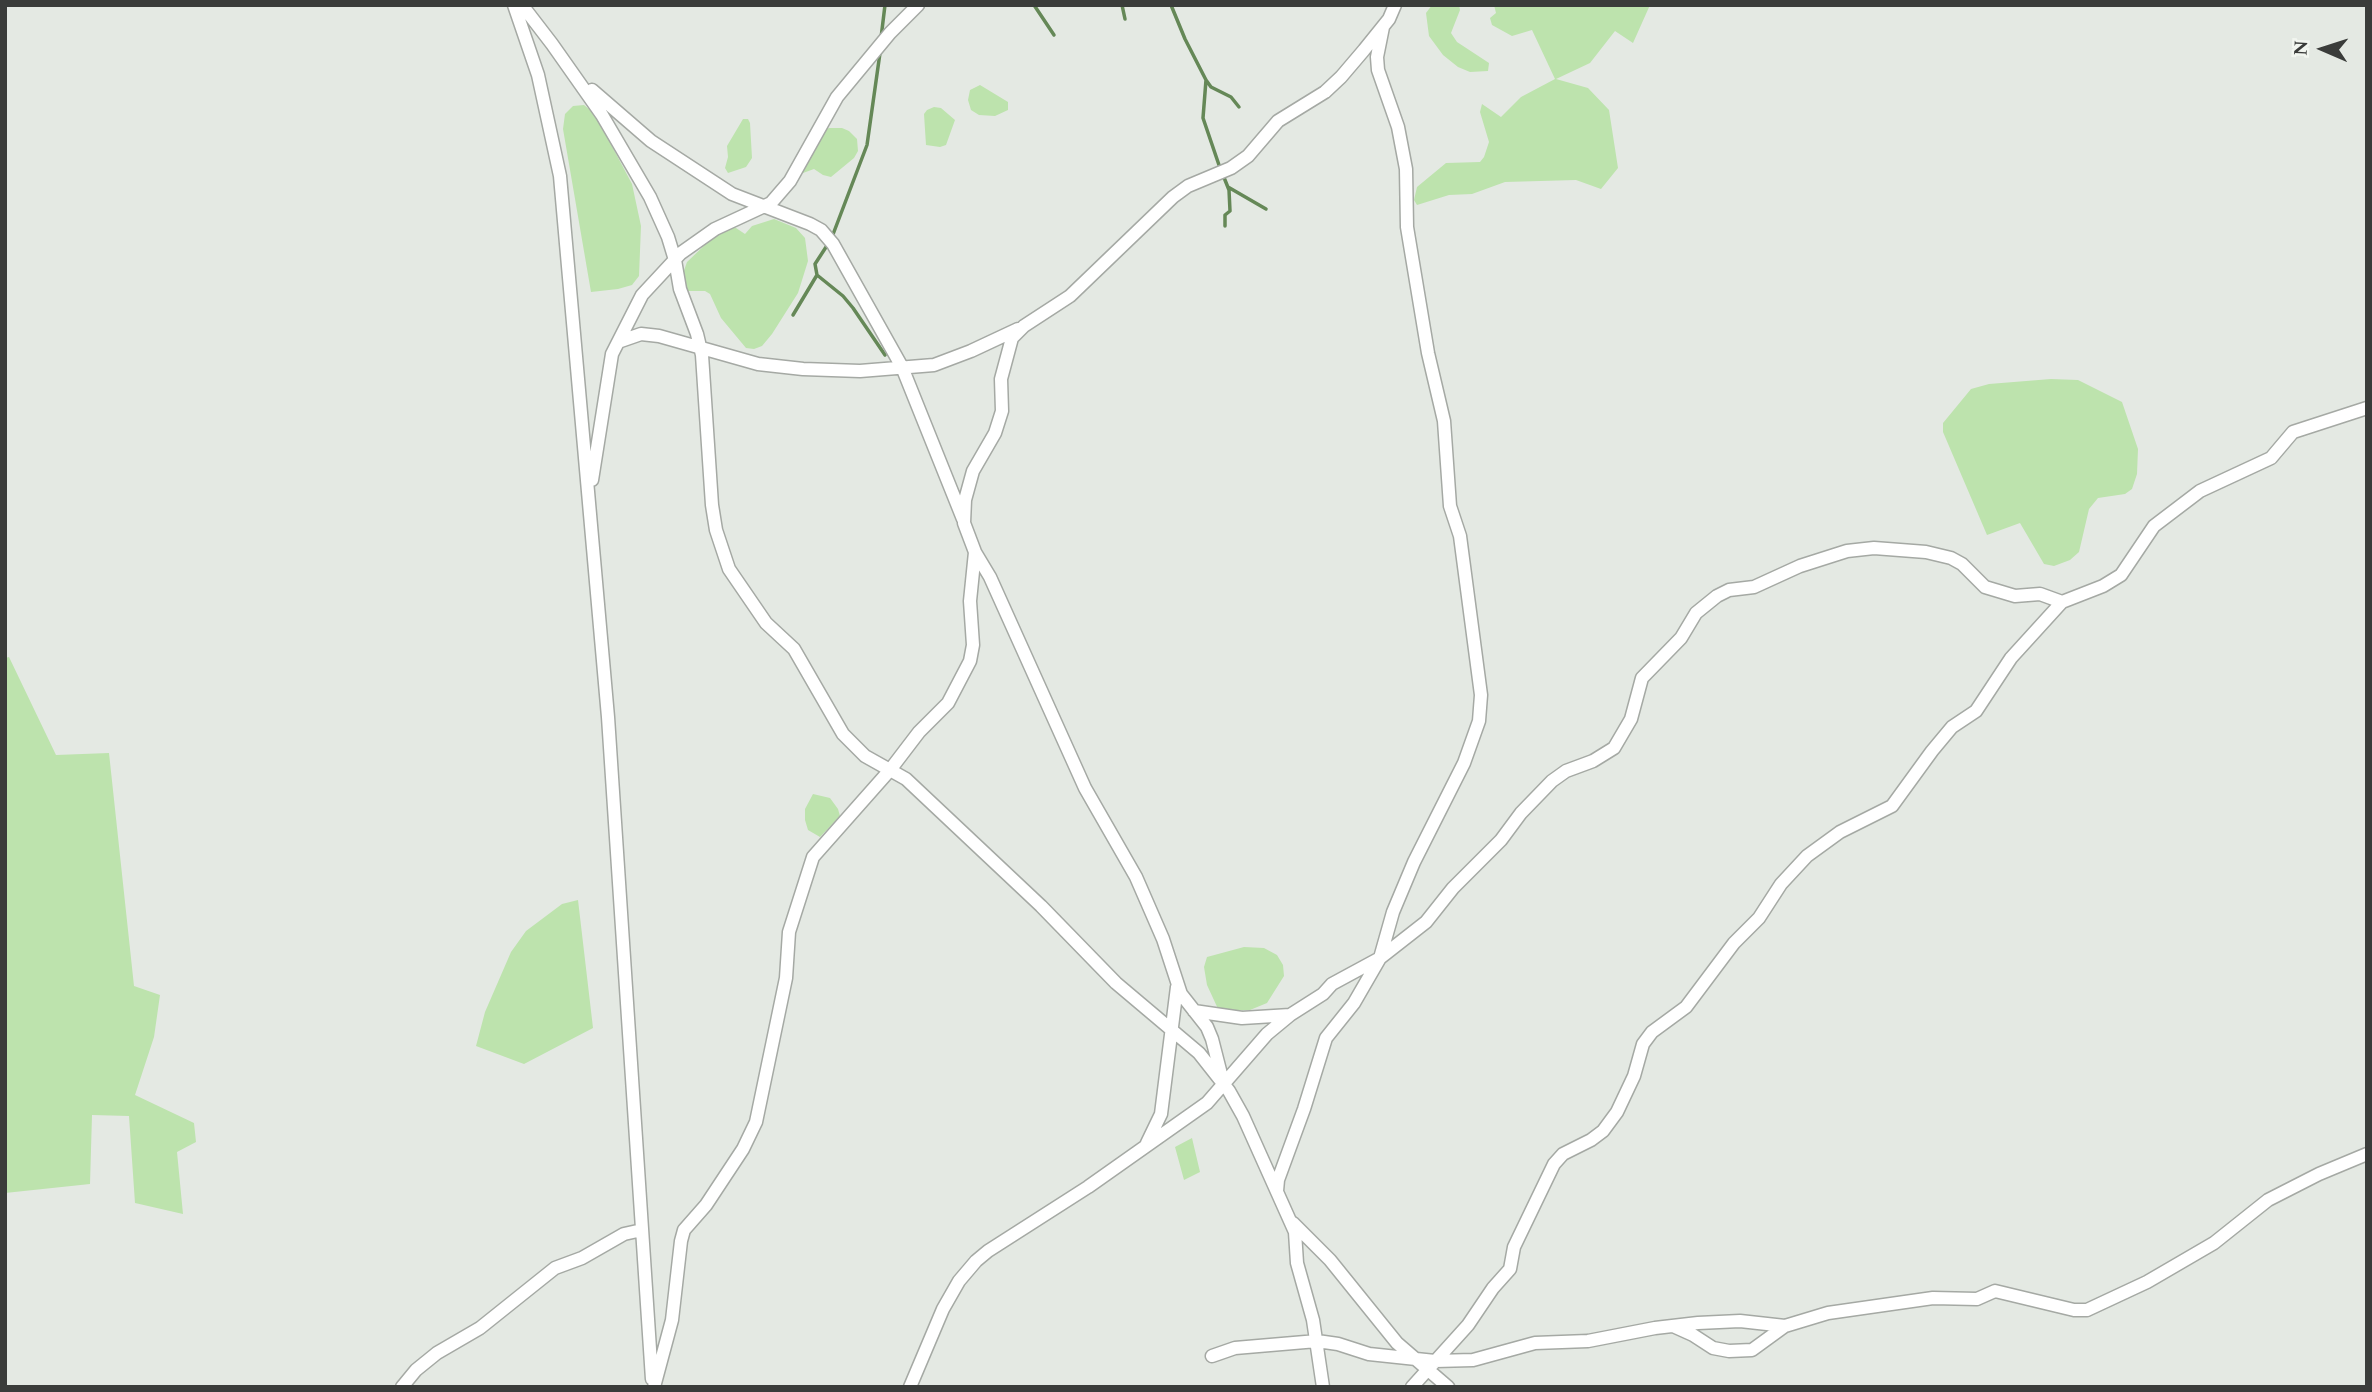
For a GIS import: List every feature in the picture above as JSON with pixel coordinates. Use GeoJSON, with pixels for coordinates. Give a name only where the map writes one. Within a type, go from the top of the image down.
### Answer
{"type":"FeatureCollection","features":[{"type":"Feature","properties":{"kind":"street"},"geometry":{"type":"LineString","coordinates":[[513,5],[538,75],[560,176],[609,728],[654,1387]]}},
{"type":"Feature","properties":{"kind":"street"},"geometry":{"type":"LineString","coordinates":[[522,5],[602,115],[650,197],[675,260],[680,289],[700,348],[706,397],[712,505],[716,530],[729,569],[766,623],[794,649],[843,734],[865,756],[906,779],[1041,906],[1116,984],[1199,1054],[1224,1085],[1243,1116],[1297,1241],[1300,1279],[1317,1341],[1323,1387]]}},
{"type":"Feature","properties":{"kind":"street"},"geometry":{"type":"LineString","coordinates":[[589,502],[612,354],[642,295],[675,260],[715,229],[771,203],[790,181],[837,97],[890,33],[918,5]]}},
{"type":"Feature","properties":{"kind":"street"},"geometry":{"type":"LineString","coordinates":[[618,342],[641,334],[659,336],[758,364],[860,371],[934,365],[971,351],[1024,326],[1069,296],[1173,197],[1188,186],[1231,168],[1248,156],[1278,121],[1325,92],[1341,77],[1384,25],[1395,5]]}},
{"type":"Feature","properties":{"kind":"street"},"geometry":{"type":"LineString","coordinates":[[1277,1191],[1278,1180],[1304,1109],[1325,1038],[1354,1003],[1380,958],[1393,912],[1414,862],[1464,763],[1479,721],[1481,695],[1460,536],[1450,506],[1444,421],[1428,353],[1409,241],[1406,169],[1398,127],[1378,70],[1377,57],[1384,25]]}},
{"type":"Feature","properties":{"kind":"street"},"geometry":{"type":"LineString","coordinates":[[570,70],[608,106],[652,141],[732,194],[810,224],[821,230],[833,244],[902,368],[975,552],[990,577],[1085,788],[1136,877],[1163,939],[1181,995],[1207,1027],[1224,1085]]}},
{"type":"Feature","properties":{"kind":"street"},"geometry":{"type":"LineString","coordinates":[[964,523],[965,500],[973,471],[995,433],[1002,411],[1001,379],[1006,356],[1012,338],[1024,326]]}},
{"type":"Feature","properties":{"kind":"street"},"geometry":{"type":"LineString","coordinates":[[1412,1387],[1468,1325],[1493,1288],[1510,1269],[1518,1238],[1554,1164],[1563,1154],[1603,1131],[1616,1112],[1634,1076],[1643,1044],[1652,1032],[1686,1007],[1734,943],[1759,918],[1781,884],[1807,856],[1840,832],[1892,806],[1938,743],[1952,727],[1976,711],[2011,658],[2062,602],[2104,586],[2121,575],[2154,526],[2200,491],[2272,458],[2293,432],[2367,408]]}},
{"type":"Feature","properties":{"kind":"street"},"geometry":{"type":"LineString","coordinates":[[910,1387],[943,1309],[959,1281],[976,1261],[1088,1187],[1206,1103],[1267,1034],[1290,1015],[1323,994],[1332,984],[1380,958],[1426,922],[1453,888],[1501,840],[1521,813],[1552,781],[1566,771],[1593,761],[1614,748],[1631,719],[1642,678],[1681,638],[1696,613],[1717,596],[1729,590],[1754,587],[1800,566],[1847,551],[1874,548],[1926,552],[1951,558],[1962,564],[1985,587],[2015,596],[2040,594],[2062,602]]}},
{"type":"Feature","properties":{"kind":"street"},"geometry":{"type":"LineString","coordinates":[[654,1387],[671,1320],[684,1230],[706,1205],[743,1149],[756,1122],[786,978],[789,932],[813,857],[890,770],[919,732],[948,703],[970,661],[973,645],[970,601],[975,552]]}},
{"type":"Feature","properties":{"kind":"street"},"geometry":{"type":"LineString","coordinates":[[1146,1146],[1161,1114],[1177,986]]}},
{"type":"Feature","properties":{"kind":"street"},"geometry":{"type":"LineString","coordinates":[[1194,1011],[1242,1018],[1290,1015]]}},
{"type":"Feature","properties":{"kind":"street"},"geometry":{"type":"LineString","coordinates":[[1673,1326],[1713,1348],[1729,1351],[1752,1350],[1785,1326],[1828,1313],[1933,1298],[1977,1299],[1995,1291],[2074,1310],[2087,1310],[2147,1282],[2214,1243],[2268,1200],[2367,1154]]}},
{"type":"Feature","properties":{"kind":"street"},"geometry":{"type":"LineString","coordinates":[[1290,1220],[1330,1260],[1397,1343],[1413,1357],[1431,1365],[1448,1387]]}},
{"type":"Feature","properties":{"kind":"street"},"geometry":{"type":"LineString","coordinates":[[402,1387],[416,1370],[437,1353],[480,1328],[555,1268],[582,1258],[624,1234],[642,1230]]}},
{"type":"Feature","properties":{"kind":"street"},"geometry":{"type":"LineString","coordinates":[[1431,1365],[1473,1360],[1535,1343],[1588,1341],[1673,1326],[1740,1321],[1785,1326]]}},
{"type":"Feature","properties":{"kind":"street"},"geometry":{"type":"LineString","coordinates":[[1212,1356],[1235,1348],[1317,1341],[1338,1344],[1369,1354],[1413,1357]]}},
{"type":"Feature","properties":{"kind":"green space"},"geometry":{"type":"Polygon","coordinates":[[[1432,5],[1459,5],[1460,10],[1451,33],[1457,42],[1489,63],[1488,71],[1470,72],[1458,67],[1443,55],[1429,36],[1426,13],[1432,5]]]}},
{"type":"Feature","properties":{"kind":"green space"},"geometry":{"type":"Polygon","coordinates":[[[1494,5],[1650,5],[1633,43],[1615,31],[1590,63],[1556,79],[1588,88],[1609,110],[1618,168],[1601,189],[1576,180],[1505,182],[1472,194],[1449,195],[1417,205],[1414,200],[1417,187],[1446,163],[1480,162],[1484,157],[1489,142],[1480,112],[1482,104],[1501,117],[1521,97],[1555,79],[1532,30],[1512,36],[1492,25],[1490,18],[1496,13],[1494,5]]]}},
{"type":"Feature","properties":{"kind":"green space"},"geometry":{"type":"Polygon","coordinates":[[[980,85],[1008,102],[1008,110],[995,116],[979,115],[971,110],[968,100],[970,90],[980,85]]]}},
{"type":"Feature","properties":{"kind":"green space"},"geometry":{"type":"Polygon","coordinates":[[[584,105],[595,114],[632,184],[641,226],[639,276],[632,285],[591,292],[563,129],[565,114],[573,106],[584,105]]]}},
{"type":"Feature","properties":{"kind":"green space"},"geometry":{"type":"Polygon","coordinates":[[[934,107],[941,108],[955,120],[946,145],[940,147],[926,145],[924,114],[934,107]]]}},
{"type":"Feature","properties":{"kind":"green space"},"geometry":{"type":"Polygon","coordinates":[[[743,119],[748,119],[750,123],[752,158],[746,167],[728,173],[725,168],[727,146],[743,119]]]}},
{"type":"Feature","properties":{"kind":"green space"},"geometry":{"type":"Polygon","coordinates":[[[842,128],[857,139],[858,151],[854,158],[831,177],[814,169],[803,173],[801,169],[824,130],[842,128]]]}},
{"type":"Feature","properties":{"kind":"green space"},"geometry":{"type":"Polygon","coordinates":[[[774,219],[796,228],[805,238],[808,261],[798,293],[772,334],[762,346],[746,348],[721,318],[710,294],[705,291],[687,291],[682,276],[687,262],[726,229],[733,226],[745,234],[752,226],[774,219]]]}},
{"type":"Feature","properties":{"kind":"green space"},"geometry":{"type":"Polygon","coordinates":[[[2051,379],[2078,380],[2122,402],[2138,449],[2137,474],[2132,489],[2125,494],[2098,498],[2089,509],[2079,552],[2070,560],[2054,566],[2044,564],[2020,523],[1987,535],[1943,432],[1943,423],[1971,389],[1989,384],[2051,379]]]}},
{"type":"Feature","properties":{"kind":"green space"},"geometry":{"type":"Polygon","coordinates":[[[9,657],[56,755],[109,753],[134,986],[160,995],[154,1037],[135,1095],[194,1123],[196,1142],[177,1152],[183,1214],[135,1203],[129,1116],[92,1115],[90,1184],[5,1193],[5,658],[9,657]]]}},
{"type":"Feature","properties":{"kind":"green space"},"geometry":{"type":"Polygon","coordinates":[[[813,794],[830,798],[840,816],[820,837],[808,830],[805,820],[805,809],[813,794]]]}},
{"type":"Feature","properties":{"kind":"green space"},"geometry":{"type":"Polygon","coordinates":[[[578,900],[593,1028],[524,1064],[476,1046],[485,1012],[511,952],[526,931],[562,904],[578,900]]]}},
{"type":"Feature","properties":{"kind":"green space"},"geometry":{"type":"Polygon","coordinates":[[[1244,947],[1264,948],[1277,955],[1283,965],[1284,976],[1267,1003],[1250,1010],[1219,1011],[1207,985],[1204,967],[1207,957],[1244,947]]]}},
{"type":"Feature","properties":{"kind":"green space"},"geometry":{"type":"Polygon","coordinates":[[[1192,1138],[1200,1172],[1184,1180],[1175,1147],[1192,1138]]]}},
{"type":"Feature","properties":{"kind":"waterway"},"geometry":{"type":"LineString","coordinates":[[881,38],[885,5]]}},
{"type":"Feature","properties":{"kind":"waterway"},"geometry":{"type":"LineString","coordinates":[[1034,5],[1054,35]]}},
{"type":"Feature","properties":{"kind":"waterway"},"geometry":{"type":"LineString","coordinates":[[1122,5],[1125,19]]}},
{"type":"Feature","properties":{"kind":"waterway"},"geometry":{"type":"LineString","coordinates":[[1171,5],[1206,80],[1211,87],[1231,97],[1239,107]]}},
{"type":"Feature","properties":{"kind":"waterway"},"geometry":{"type":"LineString","coordinates":[[832,237],[867,145],[880,53]]}},
{"type":"Feature","properties":{"kind":"waterway"},"geometry":{"type":"LineString","coordinates":[[1206,80],[1203,118],[1220,168]]}},
{"type":"Feature","properties":{"kind":"waterway"},"geometry":{"type":"LineString","coordinates":[[1223,175],[1229,190],[1230,211],[1225,215],[1225,226]]}},
{"type":"Feature","properties":{"kind":"waterway"},"geometry":{"type":"LineString","coordinates":[[1228,187],[1266,209]]}},
{"type":"Feature","properties":{"kind":"waterway"},"geometry":{"type":"LineString","coordinates":[[828,244],[815,264],[817,275],[843,296],[885,355]]}},
{"type":"Feature","properties":{"kind":"waterway"},"geometry":{"type":"LineString","coordinates":[[793,315],[817,275]]}}]}
